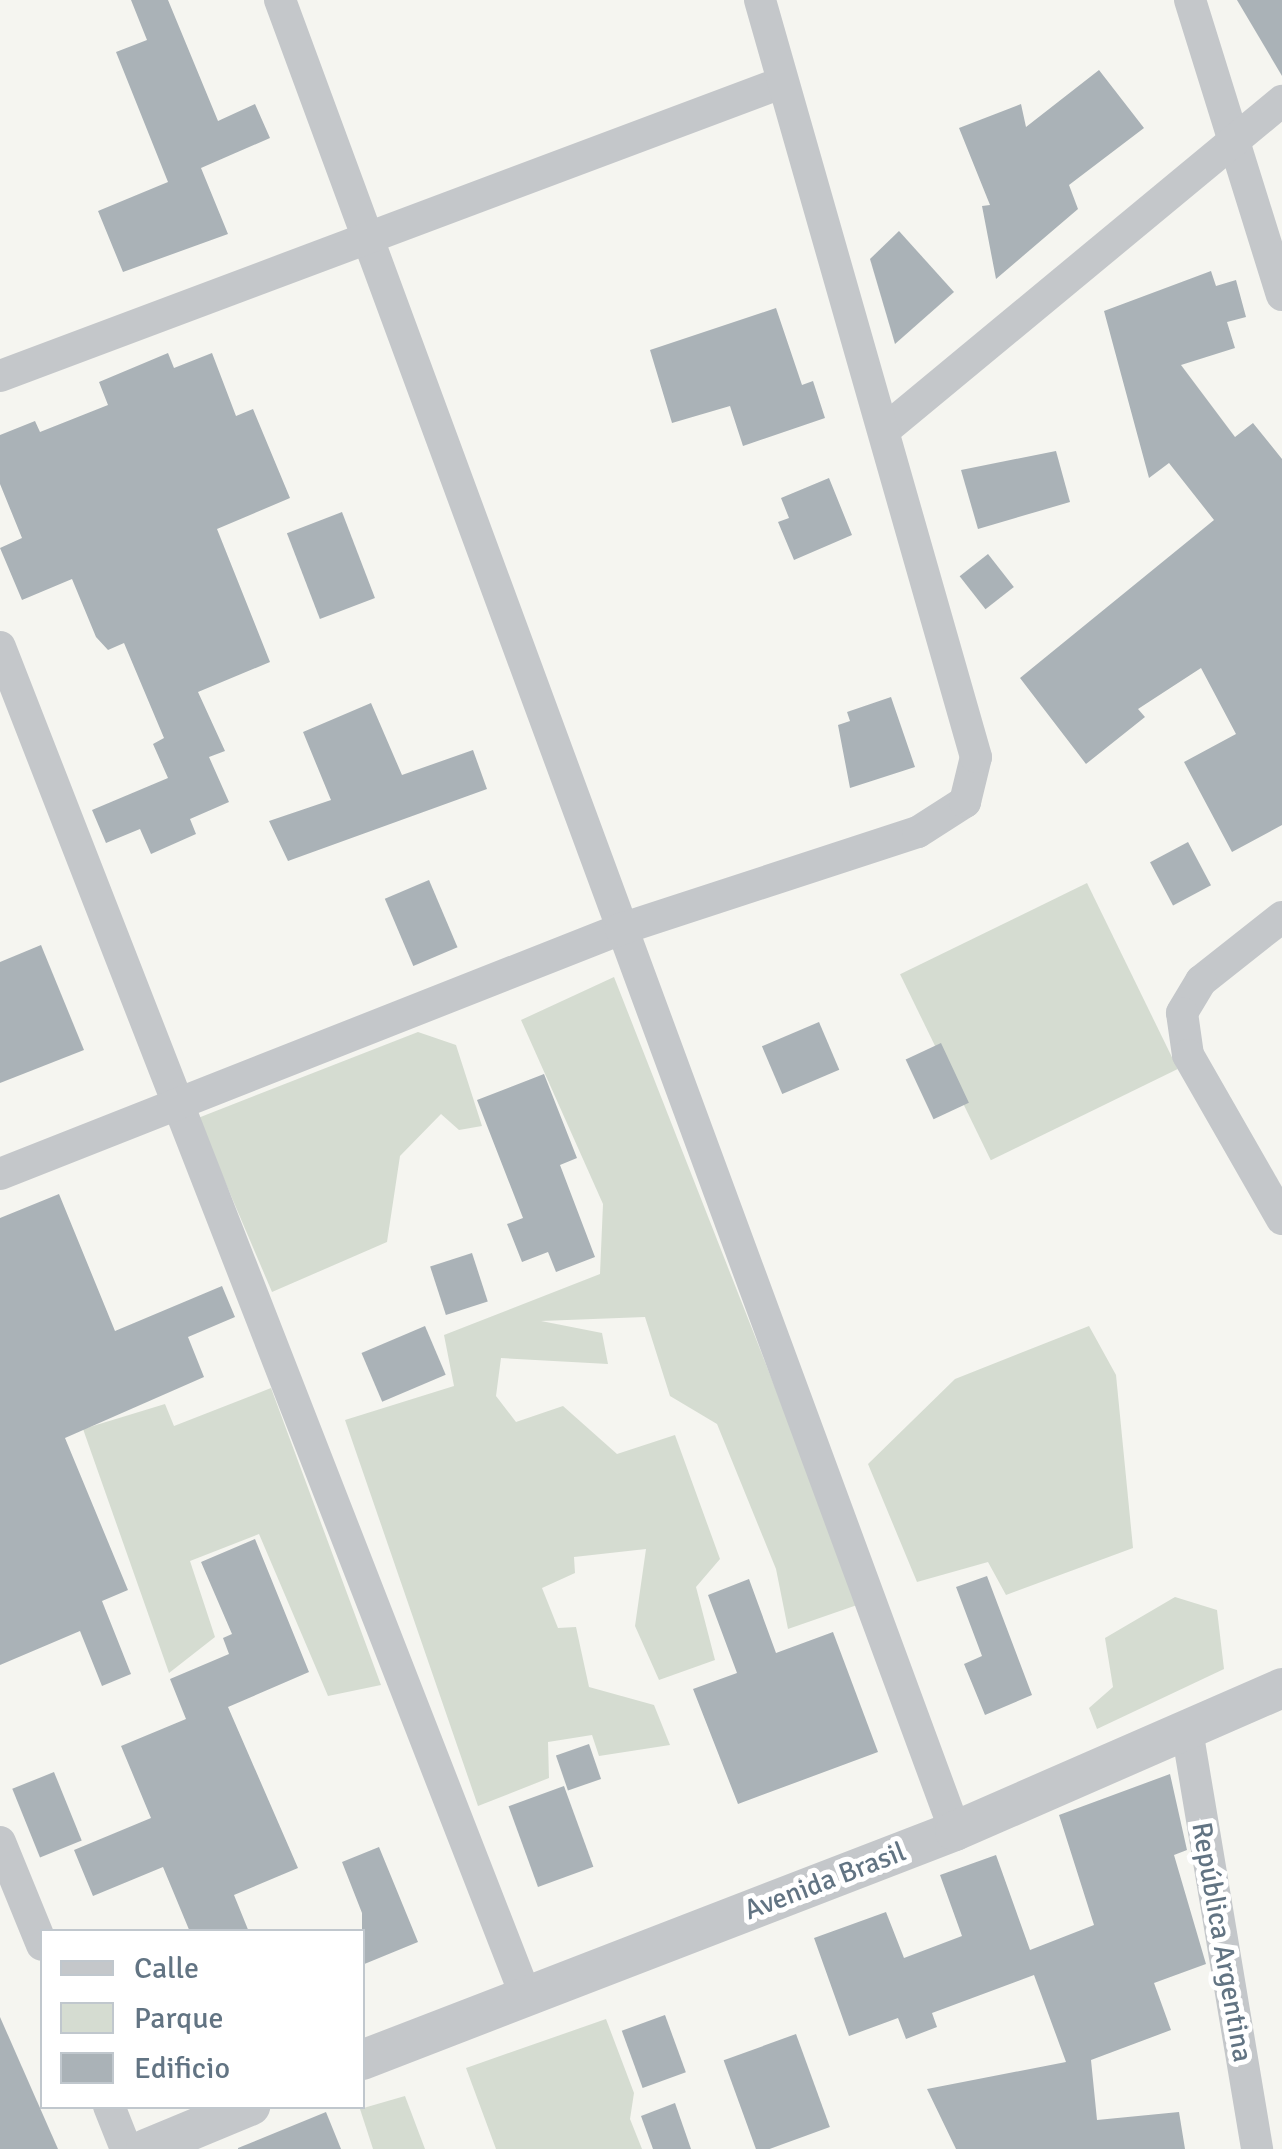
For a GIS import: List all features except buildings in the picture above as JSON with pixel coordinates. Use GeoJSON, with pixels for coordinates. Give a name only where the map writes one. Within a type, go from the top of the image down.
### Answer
{"type":"FeatureCollection","features":[{"type":"Feature","properties":{"kind":"street"},"geometry":{"type":"LineString","coordinates":[[280,0],[374,238],[621,930],[955,1832]]}},
{"type":"Feature","properties":{"kind":"street"},"geometry":{"type":"LineString","coordinates":[[0,1174],[621,930],[918,832],[966,802],[976,757],[887,428],[781,82],[760,0]]}},
{"type":"Feature","properties":{"kind":"street"},"geometry":{"type":"LineString","coordinates":[[1190,0],[1282,296]]}},
{"type":"Feature","properties":{"kind":"street"},"geometry":{"type":"LineString","coordinates":[[0,376],[781,82]]}},
{"type":"Feature","properties":{"kind":"street"},"geometry":{"type":"LineString","coordinates":[[887,428],[1282,101]]}},
{"type":"Feature","properties":{"kind":"street"},"geometry":{"type":"LineString","coordinates":[[0,647],[184,1102],[525,1994]]}},
{"type":"Feature","properties":{"kind":"street"},"geometry":{"type":"LineString","coordinates":[[1282,917],[1201,981],[1182,1013],[1188,1055],[1282,1219]]}},
{"type":"Feature","properties":{"kind":"street","name":"Avenida Brasil"},"geometry":{"type":"LineString","coordinates":[[365,2059],[525,1994],[955,1832],[1188,1736],[1282,1688]]}},
{"type":"Feature","properties":{"kind":"street","name":"República Argentina"},"geometry":{"type":"LineString","coordinates":[[1188,1736],[1257,2149]]}},
{"type":"Feature","properties":{"kind":"street"},"geometry":{"type":"LineString","coordinates":[[0,1842],[40,1940]]}},
{"type":"Feature","properties":{"kind":"street"},"geometry":{"type":"LineString","coordinates":[[110,2109],[126,2149]]}},
{"type":"Feature","properties":{"kind":"street"},"geometry":{"type":"LineString","coordinates":[[146,2149],[243,2109]]}},
{"type":"Feature","properties":{"kind":"green space"},"geometry":{"type":"Polygon","coordinates":[[[1087,883],[1178,1069],[991,1160],[900,974],[1087,883]]]}},
{"type":"Feature","properties":{"kind":"green space"},"geometry":{"type":"Polygon","coordinates":[[[614,977],[860,1604],[788,1629],[776,1569],[717,1424],[670,1396],[645,1317],[541,1321],[602,1333],[608,1364],[501,1358],[496,1396],[516,1422],[563,1406],[617,1454],[675,1435],[720,1559],[696,1587],[715,1660],[659,1680],[635,1626],[646,1549],[574,1557],[575,1573],[542,1588],[558,1628],[576,1627],[589,1687],[654,1705],[670,1745],[599,1756],[592,1735],[548,1742],[549,1778],[478,1806],[345,1420],[454,1386],[444,1335],[600,1274],[603,1204],[521,1020],[614,977]]]}},
{"type":"Feature","properties":{"kind":"green space"},"geometry":{"type":"Polygon","coordinates":[[[418,1032],[456,1045],[482,1126],[459,1130],[441,1114],[400,1156],[387,1242],[272,1292],[198,1118],[418,1032]]]}},
{"type":"Feature","properties":{"kind":"green space"},"geometry":{"type":"Polygon","coordinates":[[[1089,1326],[1116,1375],[1133,1548],[1006,1595],[988,1562],[917,1582],[868,1464],[955,1379],[1089,1326]]]}},
{"type":"Feature","properties":{"kind":"green space"},"geometry":{"type":"Polygon","coordinates":[[[271,1388],[381,1685],[328,1696],[259,1534],[190,1561],[215,1637],[169,1673],[83,1429],[165,1404],[174,1426],[271,1388]]]}},
{"type":"Feature","properties":{"kind":"green space"},"geometry":{"type":"Polygon","coordinates":[[[1175,1597],[1217,1610],[1224,1669],[1097,1729],[1089,1708],[1113,1687],[1105,1638],[1175,1597]]]}},
{"type":"Feature","properties":{"kind":"green space"},"geometry":{"type":"Polygon","coordinates":[[[606,2019],[634,2093],[630,2119],[642,2149],[496,2149],[466,2068],[606,2019]]]}},
{"type":"Feature","properties":{"kind":"green space"},"geometry":{"type":"Polygon","coordinates":[[[405,2096],[425,2149],[373,2149],[360,2109],[405,2096]]]}}]}
